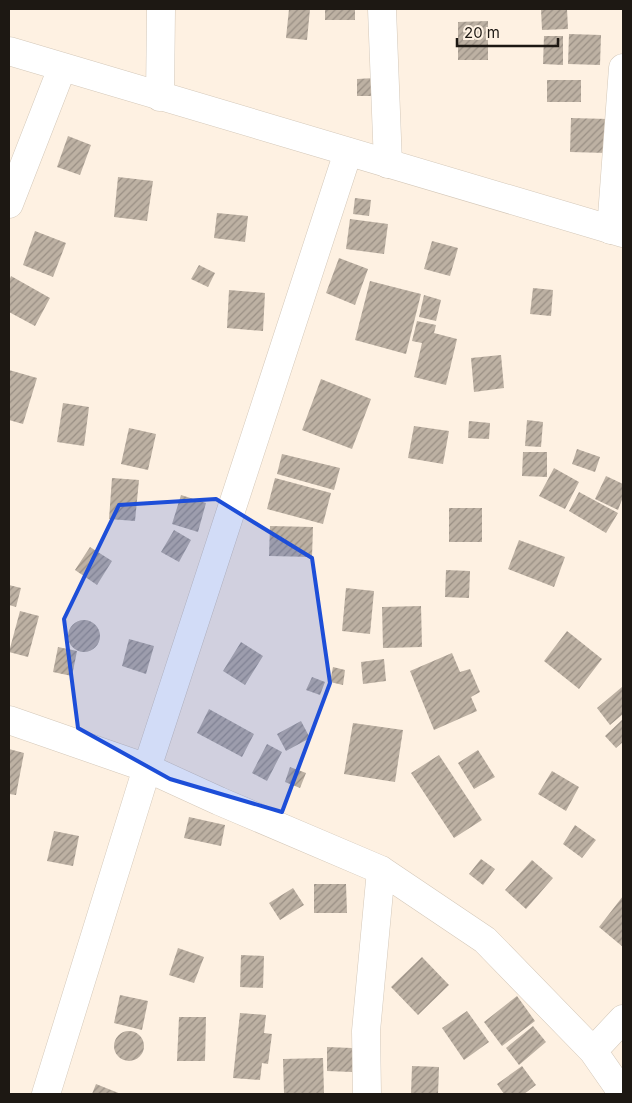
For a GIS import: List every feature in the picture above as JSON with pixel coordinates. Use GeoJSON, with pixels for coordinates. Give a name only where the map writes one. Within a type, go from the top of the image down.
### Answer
{"type":"FeatureCollection","features":[{"type":"Feature","properties":{"kind":"street"},"geometry":{"type":"LineString","coordinates":[[160,97],[162,9]]}},
{"type":"Feature","properties":{"kind":"street"},"geometry":{"type":"LineString","coordinates":[[382,9],[388,164]]}},
{"type":"Feature","properties":{"kind":"street"},"geometry":{"type":"LineString","coordinates":[[9,51],[617,232],[623,68]]}},
{"type":"Feature","properties":{"kind":"street"},"geometry":{"type":"LineString","coordinates":[[9,204],[62,68]]}},
{"type":"Feature","properties":{"kind":"street"},"geometry":{"type":"LineString","coordinates":[[46,1094],[147,768],[348,152]]}},
{"type":"Feature","properties":{"kind":"street"},"geometry":{"type":"LineString","coordinates":[[9,720],[147,768],[381,870],[485,940],[593,1051],[623,1094]]}},
{"type":"Feature","properties":{"kind":"street"},"geometry":{"type":"LineString","coordinates":[[366,1094],[366,1031],[381,870]]}},
{"type":"Feature","properties":{"kind":"street"},"geometry":{"type":"LineString","coordinates":[[593,1051],[623,1018]]}},
{"type":"Feature","properties":{"kind":"highlighted area"},"geometry":{"type":"Polygon","coordinates":[[[216,499],[312,558],[330,683],[282,812],[170,779],[78,728],[64,619],[119,505],[216,499]]]}},
{"type":"Feature","properties":{"kind":"building"},"geometry":{"type":"Polygon","coordinates":[[[289,9],[310,9],[307,40],[286,38],[289,9]]]}},
{"type":"Feature","properties":{"kind":"building"},"geometry":{"type":"Polygon","coordinates":[[[325,9],[355,9],[355,20],[325,20],[325,9]]]}},
{"type":"Feature","properties":{"kind":"building"},"geometry":{"type":"Polygon","coordinates":[[[541,9],[567,9],[568,29],[542,30],[541,9]]]}},
{"type":"Feature","properties":{"kind":"building"},"geometry":{"type":"Polygon","coordinates":[[[488,21],[488,60],[458,60],[458,22],[488,21]]]}},
{"type":"Feature","properties":{"kind":"building"},"geometry":{"type":"Polygon","coordinates":[[[569,34],[601,35],[600,65],[568,64],[569,34]]]}},
{"type":"Feature","properties":{"kind":"building"},"geometry":{"type":"Polygon","coordinates":[[[544,36],[563,36],[563,65],[543,64],[544,36]]]}},
{"type":"Feature","properties":{"kind":"building"},"geometry":{"type":"Polygon","coordinates":[[[375,78],[375,96],[357,96],[357,79],[375,78]]]}},
{"type":"Feature","properties":{"kind":"building"},"geometry":{"type":"Polygon","coordinates":[[[547,80],[581,80],[581,102],[547,102],[547,80]]]}},
{"type":"Feature","properties":{"kind":"building"},"geometry":{"type":"Polygon","coordinates":[[[571,118],[608,119],[607,153],[570,152],[571,118]]]}},
{"type":"Feature","properties":{"kind":"building"},"geometry":{"type":"Polygon","coordinates":[[[68,136],[91,145],[80,175],[57,167],[68,136]]]}},
{"type":"Feature","properties":{"kind":"building"},"geometry":{"type":"Polygon","coordinates":[[[118,177],[153,181],[147,221],[114,217],[118,177]]]}},
{"type":"Feature","properties":{"kind":"building"},"geometry":{"type":"Polygon","coordinates":[[[355,198],[371,200],[369,216],[353,214],[355,198]]]}},
{"type":"Feature","properties":{"kind":"building"},"geometry":{"type":"Polygon","coordinates":[[[217,213],[248,216],[245,242],[214,238],[217,213]]]}},
{"type":"Feature","properties":{"kind":"building"},"geometry":{"type":"Polygon","coordinates":[[[350,219],[388,224],[384,254],[346,249],[350,219]]]}},
{"type":"Feature","properties":{"kind":"building"},"geometry":{"type":"Polygon","coordinates":[[[35,231],[66,243],[53,277],[23,265],[35,231]]]}},
{"type":"Feature","properties":{"kind":"building"},"geometry":{"type":"Polygon","coordinates":[[[432,241],[458,248],[450,276],[424,269],[432,241]]]}},
{"type":"Feature","properties":{"kind":"building"},"geometry":{"type":"Polygon","coordinates":[[[339,258],[368,269],[355,305],[326,293],[339,258]]]}},
{"type":"Feature","properties":{"kind":"building"},"geometry":{"type":"Polygon","coordinates":[[[199,265],[215,273],[208,287],[191,279],[199,265]]]}},
{"type":"Feature","properties":{"kind":"building"},"geometry":{"type":"Polygon","coordinates":[[[11,276],[50,298],[35,326],[9,312],[9,281],[11,276]]]}},
{"type":"Feature","properties":{"kind":"building"},"geometry":{"type":"Polygon","coordinates":[[[370,281],[421,294],[406,354],[355,340],[370,281]]]}},
{"type":"Feature","properties":{"kind":"building"},"geometry":{"type":"Polygon","coordinates":[[[533,288],[553,290],[551,316],[530,314],[533,288]]]}},
{"type":"Feature","properties":{"kind":"building"},"geometry":{"type":"Polygon","coordinates":[[[229,290],[265,293],[263,331],[227,328],[229,290]]]}},
{"type":"Feature","properties":{"kind":"building"},"geometry":{"type":"Polygon","coordinates":[[[424,295],[441,300],[436,321],[419,317],[424,295]]]}},
{"type":"Feature","properties":{"kind":"building"},"geometry":{"type":"Polygon","coordinates":[[[417,321],[436,325],[434,333],[457,339],[446,385],[414,377],[422,343],[412,341],[417,321]]]}},
{"type":"Feature","properties":{"kind":"building"},"geometry":{"type":"Polygon","coordinates":[[[501,355],[504,388],[474,392],[471,358],[501,355]]]}},
{"type":"Feature","properties":{"kind":"building"},"geometry":{"type":"Polygon","coordinates":[[[9,370],[37,378],[23,424],[9,420],[9,370]]]}},
{"type":"Feature","properties":{"kind":"building"},"geometry":{"type":"Polygon","coordinates":[[[321,379],[371,399],[352,449],[302,430],[321,379]]]}},
{"type":"Feature","properties":{"kind":"building"},"geometry":{"type":"Polygon","coordinates":[[[63,403],[89,407],[84,446],[57,442],[63,403]]]}},
{"type":"Feature","properties":{"kind":"building"},"geometry":{"type":"Polygon","coordinates":[[[527,420],[543,422],[541,447],[525,446],[527,420]]]}},
{"type":"Feature","properties":{"kind":"building"},"geometry":{"type":"Polygon","coordinates":[[[469,421],[490,423],[489,439],[468,438],[469,421]]]}},
{"type":"Feature","properties":{"kind":"building"},"geometry":{"type":"Polygon","coordinates":[[[414,426],[449,431],[443,464],[408,458],[414,426]]]}},
{"type":"Feature","properties":{"kind":"building"},"geometry":{"type":"Polygon","coordinates":[[[129,428],[156,434],[148,470],[121,464],[129,428]]]}},
{"type":"Feature","properties":{"kind":"building"},"geometry":{"type":"Polygon","coordinates":[[[577,449],[600,457],[595,472],[572,464],[577,449]]]}},
{"type":"Feature","properties":{"kind":"building"},"geometry":{"type":"Polygon","coordinates":[[[523,452],[547,452],[547,477],[522,476],[523,452]]]}},
{"type":"Feature","properties":{"kind":"building"},"geometry":{"type":"Polygon","coordinates":[[[282,454],[340,468],[334,490],[277,474],[282,454]]]}},
{"type":"Feature","properties":{"kind":"building"},"geometry":{"type":"Polygon","coordinates":[[[554,468],[579,482],[565,509],[539,496],[554,468]]]}},
{"type":"Feature","properties":{"kind":"building"},"geometry":{"type":"Polygon","coordinates":[[[606,476],[623,484],[623,497],[618,510],[595,499],[606,476]]]}},
{"type":"Feature","properties":{"kind":"building"},"geometry":{"type":"Polygon","coordinates":[[[112,478],[139,480],[135,521],[109,519],[112,478]]]}},
{"type":"Feature","properties":{"kind":"building"},"geometry":{"type":"Polygon","coordinates":[[[275,478],[331,493],[323,524],[267,509],[275,478]]]}},
{"type":"Feature","properties":{"kind":"building"},"geometry":{"type":"Polygon","coordinates":[[[579,492],[618,513],[606,533],[569,511],[579,492]]]}},
{"type":"Feature","properties":{"kind":"building"},"geometry":{"type":"Polygon","coordinates":[[[181,495],[206,503],[198,532],[172,524],[181,495]]]}},
{"type":"Feature","properties":{"kind":"building"},"geometry":{"type":"Polygon","coordinates":[[[449,508],[482,508],[482,542],[449,542],[449,508]]]}},
{"type":"Feature","properties":{"kind":"building"},"geometry":{"type":"Polygon","coordinates":[[[270,526],[313,527],[312,557],[269,556],[270,526]]]}},
{"type":"Feature","properties":{"kind":"building"},"geometry":{"type":"Polygon","coordinates":[[[174,530],[191,540],[179,562],[161,552],[174,530]]]}},
{"type":"Feature","properties":{"kind":"building"},"geometry":{"type":"Polygon","coordinates":[[[519,540],[565,557],[554,587],[508,569],[519,540]]]}},
{"type":"Feature","properties":{"kind":"building"},"geometry":{"type":"Polygon","coordinates":[[[90,547],[112,561],[97,585],[75,570],[90,547]]]}},
{"type":"Feature","properties":{"kind":"building"},"geometry":{"type":"Polygon","coordinates":[[[446,570],[470,571],[469,598],[445,597],[446,570]]]}},
{"type":"Feature","properties":{"kind":"building"},"geometry":{"type":"Polygon","coordinates":[[[9,585],[21,588],[16,607],[9,605],[9,585]]]}},
{"type":"Feature","properties":{"kind":"building"},"geometry":{"type":"Polygon","coordinates":[[[346,588],[374,591],[370,634],[342,631],[346,588]]]}},
{"type":"Feature","properties":{"kind":"building"},"geometry":{"type":"Polygon","coordinates":[[[421,606],[422,647],[383,648],[382,607],[421,606]]]}},
{"type":"Feature","properties":{"kind":"building"},"geometry":{"type":"Polygon","coordinates":[[[20,611],[39,616],[28,657],[9,652],[20,611]]]}},
{"type":"Feature","properties":{"kind":"building"},"geometry":{"type":"Polygon","coordinates":[[[84,620],[95,625],[100,636],[95,647],[84,652],[73,647],[68,636],[73,625],[84,620]]]}},
{"type":"Feature","properties":{"kind":"building"},"geometry":{"type":"Polygon","coordinates":[[[567,631],[602,659],[579,689],[544,661],[567,631]]]}},
{"type":"Feature","properties":{"kind":"building"},"geometry":{"type":"Polygon","coordinates":[[[129,639],[154,646],[146,674],[122,666],[129,639]]]}},
{"type":"Feature","properties":{"kind":"building"},"geometry":{"type":"Polygon","coordinates":[[[241,642],[263,656],[245,685],[223,671],[241,642]]]}},
{"type":"Feature","properties":{"kind":"building"},"geometry":{"type":"Polygon","coordinates":[[[58,647],[77,651],[72,676],[53,672],[58,647]]]}},
{"type":"Feature","properties":{"kind":"building"},"geometry":{"type":"Polygon","coordinates":[[[452,653],[460,672],[470,669],[480,692],[471,697],[477,711],[434,730],[410,671],[452,653]]]}},
{"type":"Feature","properties":{"kind":"building"},"geometry":{"type":"Polygon","coordinates":[[[384,659],[386,681],[363,684],[361,662],[384,659]]]}},
{"type":"Feature","properties":{"kind":"building"},"geometry":{"type":"Polygon","coordinates":[[[333,667],[345,670],[343,685],[330,682],[333,667]]]}},
{"type":"Feature","properties":{"kind":"building"},"geometry":{"type":"Polygon","coordinates":[[[312,677],[325,682],[320,695],[306,690],[312,677]]]}},
{"type":"Feature","properties":{"kind":"building"},"geometry":{"type":"Polygon","coordinates":[[[622,687],[623,714],[610,725],[597,708],[622,687]]]}},
{"type":"Feature","properties":{"kind":"building"},"geometry":{"type":"Polygon","coordinates":[[[209,709],[254,734],[242,757],[197,733],[209,709]]]}},
{"type":"Feature","properties":{"kind":"building"},"geometry":{"type":"Polygon","coordinates":[[[623,719],[623,742],[616,748],[605,736],[623,719]]]}},
{"type":"Feature","properties":{"kind":"building"},"geometry":{"type":"Polygon","coordinates":[[[301,721],[310,738],[286,751],[277,734],[301,721]]]}},
{"type":"Feature","properties":{"kind":"building"},"geometry":{"type":"Polygon","coordinates":[[[353,723],[403,730],[395,782],[344,774],[353,723]]]}},
{"type":"Feature","properties":{"kind":"building"},"geometry":{"type":"Polygon","coordinates":[[[267,744],[282,752],[267,781],[252,773],[267,744]]]}},
{"type":"Feature","properties":{"kind":"building"},"geometry":{"type":"Polygon","coordinates":[[[9,749],[24,753],[16,795],[9,794],[9,749]]]}},
{"type":"Feature","properties":{"kind":"building"},"geometry":{"type":"Polygon","coordinates":[[[478,750],[495,777],[474,789],[458,763],[478,750]]]}},
{"type":"Feature","properties":{"kind":"building"},"geometry":{"type":"Polygon","coordinates":[[[439,755],[482,820],[454,838],[411,773],[439,755]]]}},
{"type":"Feature","properties":{"kind":"building"},"geometry":{"type":"Polygon","coordinates":[[[290,767],[306,773],[300,788],[285,782],[290,767]]]}},
{"type":"Feature","properties":{"kind":"building"},"geometry":{"type":"Polygon","coordinates":[[[552,771],[579,787],[566,811],[538,794],[552,771]]]}},
{"type":"Feature","properties":{"kind":"building"},"geometry":{"type":"Polygon","coordinates":[[[189,817],[225,825],[221,846],[184,838],[189,817]]]}},
{"type":"Feature","properties":{"kind":"building"},"geometry":{"type":"Polygon","coordinates":[[[575,825],[596,840],[582,858],[563,844],[575,825]]]}},
{"type":"Feature","properties":{"kind":"building"},"geometry":{"type":"Polygon","coordinates":[[[54,831],[79,836],[73,866],[47,861],[54,831]]]}},
{"type":"Feature","properties":{"kind":"building"},"geometry":{"type":"Polygon","coordinates":[[[481,859],[495,869],[483,885],[469,874],[481,859]]]}},
{"type":"Feature","properties":{"kind":"building"},"geometry":{"type":"Polygon","coordinates":[[[532,860],[553,878],[526,909],[505,890],[532,860]]]}},
{"type":"Feature","properties":{"kind":"building"},"geometry":{"type":"Polygon","coordinates":[[[314,884],[346,884],[347,913],[314,913],[314,884]]]}},
{"type":"Feature","properties":{"kind":"building"},"geometry":{"type":"Polygon","coordinates":[[[293,888],[304,905],[280,920],[269,903],[293,888]]]}},
{"type":"Feature","properties":{"kind":"building"},"geometry":{"type":"Polygon","coordinates":[[[623,896],[623,947],[599,927],[623,896]]]}},
{"type":"Feature","properties":{"kind":"building"},"geometry":{"type":"Polygon","coordinates":[[[178,948],[204,957],[194,983],[169,975],[178,948]]]}},
{"type":"Feature","properties":{"kind":"building"},"geometry":{"type":"Polygon","coordinates":[[[241,955],[264,956],[263,988],[240,987],[241,955]]]}},
{"type":"Feature","properties":{"kind":"building"},"geometry":{"type":"Polygon","coordinates":[[[422,957],[449,985],[418,1015],[391,987],[422,957]]]}},
{"type":"Feature","properties":{"kind":"building"},"geometry":{"type":"Polygon","coordinates":[[[120,995],[148,1001],[142,1030],[114,1023],[120,995]]]}},
{"type":"Feature","properties":{"kind":"building"},"geometry":{"type":"Polygon","coordinates":[[[517,996],[535,1021],[502,1046],[484,1022],[517,996]]]}},
{"type":"Feature","properties":{"kind":"building"},"geometry":{"type":"Polygon","coordinates":[[[467,1011],[489,1042],[464,1060],[442,1028],[467,1011]]]}},
{"type":"Feature","properties":{"kind":"building"},"geometry":{"type":"Polygon","coordinates":[[[240,1013],[266,1015],[264,1033],[272,1034],[268,1064],[262,1063],[260,1080],[233,1078],[240,1013]]]}},
{"type":"Feature","properties":{"kind":"building"},"geometry":{"type":"Polygon","coordinates":[[[179,1017],[206,1017],[205,1061],[177,1061],[179,1017]]]}},
{"type":"Feature","properties":{"kind":"building"},"geometry":{"type":"Polygon","coordinates":[[[533,1026],[546,1042],[519,1065],[506,1048],[533,1026]]]}},
{"type":"Feature","properties":{"kind":"building"},"geometry":{"type":"Polygon","coordinates":[[[129,1031],[135,1032],[143,1040],[143,1052],[135,1060],[129,1061],[123,1060],[115,1052],[114,1046],[115,1040],[123,1032],[129,1031]]]}},
{"type":"Feature","properties":{"kind":"building"},"geometry":{"type":"Polygon","coordinates":[[[327,1047],[352,1048],[352,1072],[327,1071],[327,1047]]]}},
{"type":"Feature","properties":{"kind":"building"},"geometry":{"type":"Polygon","coordinates":[[[323,1058],[324,1093],[284,1093],[283,1059],[323,1058]]]}},
{"type":"Feature","properties":{"kind":"building"},"geometry":{"type":"Polygon","coordinates":[[[412,1066],[439,1067],[438,1094],[411,1094],[412,1066]]]}},
{"type":"Feature","properties":{"kind":"building"},"geometry":{"type":"Polygon","coordinates":[[[522,1066],[536,1085],[524,1094],[504,1094],[497,1084],[522,1066]]]}},
{"type":"Feature","properties":{"kind":"building"},"geometry":{"type":"Polygon","coordinates":[[[96,1084],[121,1094],[92,1094],[96,1084]]]}}]}
